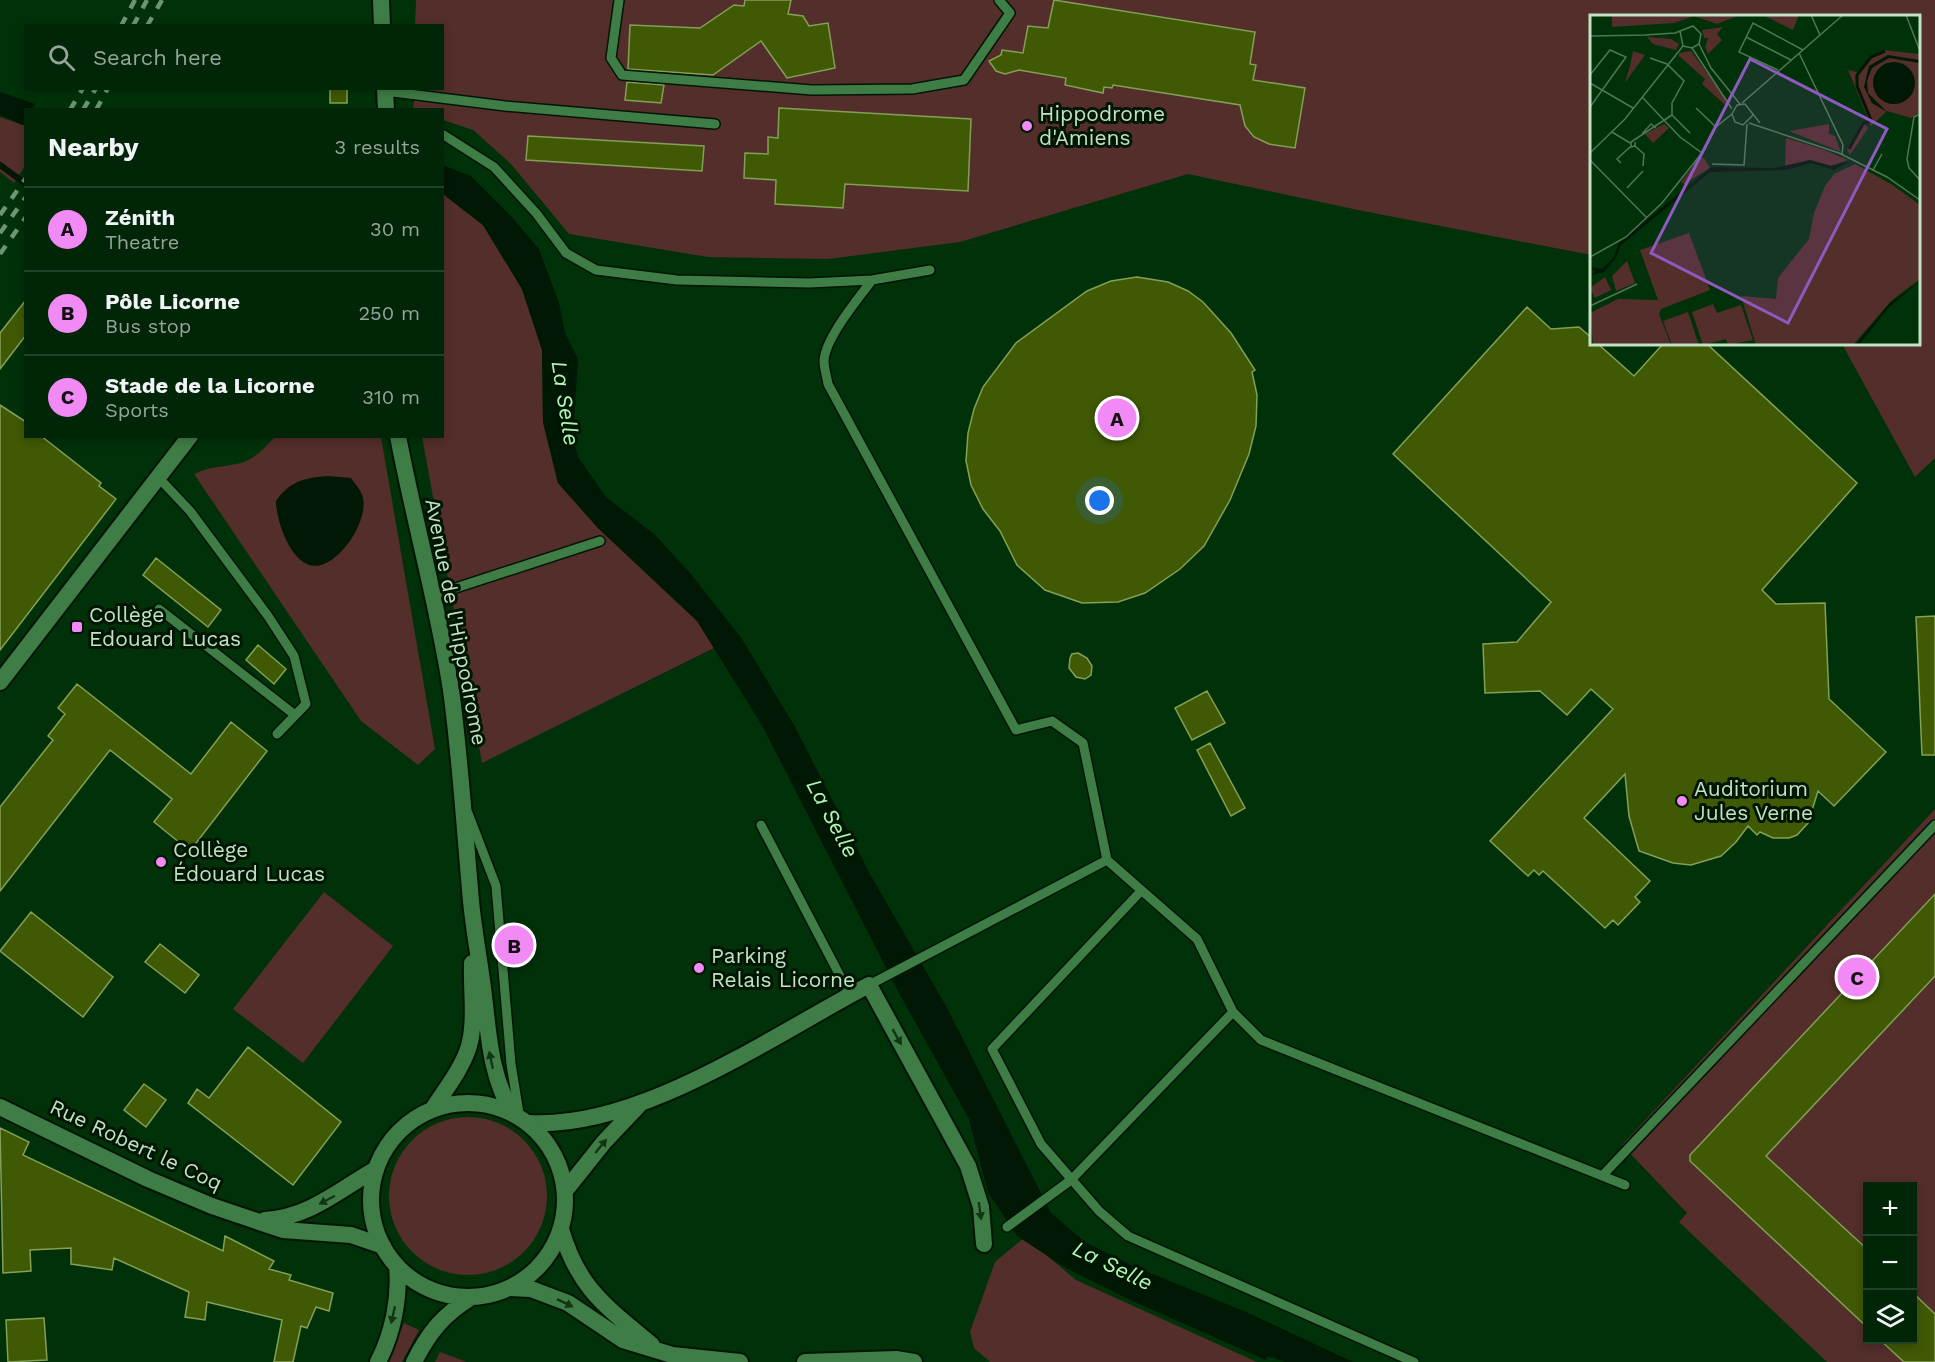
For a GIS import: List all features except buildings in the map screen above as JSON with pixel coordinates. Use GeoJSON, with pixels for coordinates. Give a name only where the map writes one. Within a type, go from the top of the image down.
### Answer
{"type":"FeatureCollection","features":[{"type":"Feature","properties":{"kind":"street"},"geometry":{"type":"LineString","coordinates":[[381,0],[382,24]]}},
{"type":"Feature","properties":{"kind":"street"},"geometry":{"type":"LineString","coordinates":[[385,90],[386,108]]}},
{"type":"Feature","properties":{"kind":"street"},"geometry":{"type":"LineString","coordinates":[[0,682],[188,438]]}},
{"type":"Feature","properties":{"kind":"street","name":"Avenue de l'Hippodrome"},"geometry":{"type":"LineString","coordinates":[[398,438],[450,688],[465,805],[473,924],[492,1066],[503,1098],[520,1119]]}},
{"type":"Feature","properties":{"kind":"street","name":"Avenue de l'Hippodrome"},"geometry":{"type":"LineString","coordinates":[[432,1110],[458,1071],[469,1047],[472,1025],[473,924]]}},
{"type":"Feature","properties":{"kind":"street"},"geometry":{"type":"LineString","coordinates":[[472,1297],[445,1294],[427,1287],[397,1266],[383,1246],[374,1221],[371,1195],[376,1169],[385,1150],[398,1133],[413,1120],[432,1110],[452,1104],[473,1103],[493,1106],[520,1119],[550,1125],[641,1104],[728,1062],[868,985],[969,1166],[981,1207],[984,1244]]}},
{"type":"Feature","properties":{"kind":"street"},"geometry":{"type":"LineString","coordinates":[[565,1191],[604,1142],[641,1104]]}},
{"type":"Feature","properties":{"kind":"street","name":"Rue Robert le Coq"},"geometry":{"type":"LineString","coordinates":[[0,1107],[148,1179],[212,1206],[283,1230],[351,1235],[383,1246]]}},
{"type":"Feature","properties":{"kind":"street"},"geometry":{"type":"LineString","coordinates":[[509,1288],[541,1264],[553,1248],[561,1229],[565,1191],[561,1172],[553,1153],[520,1119]]}},
{"type":"Feature","properties":{"kind":"street","name":"Rue Robert le Coq"},"geometry":{"type":"LineString","coordinates":[[256,1220],[286,1218],[305,1212],[345,1190],[376,1169]]}},
{"type":"Feature","properties":{"kind":"street"},"geometry":{"type":"LineString","coordinates":[[561,1229],[567,1252],[583,1282],[600,1301],[667,1356]]}},
{"type":"Feature","properties":{"kind":"street"},"geometry":{"type":"LineString","coordinates":[[378,1362],[386,1346],[395,1308],[399,1287],[397,1266]]}},
{"type":"Feature","properties":{"kind":"street"},"geometry":{"type":"LineString","coordinates":[[414,1362],[424,1342],[450,1310],[472,1297],[509,1288],[531,1289],[568,1303],[623,1340],[667,1356],[740,1362]]}},
{"type":"Feature","properties":{"kind":"street"},"geometry":{"type":"LineString","coordinates":[[806,1362],[896,1359],[914,1362]]}},
{"type":"Feature","properties":{"kind":"lane"},"geometry":{"type":"LineString","coordinates":[[620,0],[611,58],[622,75],[812,90],[912,89],[964,80],[1010,13],[999,0]]}},
{"type":"Feature","properties":{"kind":"lane"},"geometry":{"type":"LineString","coordinates":[[385,90],[505,106],[715,124]]}},
{"type":"Feature","properties":{"kind":"lane"},"geometry":{"type":"LineString","coordinates":[[444,135],[495,167],[536,213],[566,254],[596,270],[677,280],[809,283],[872,280],[930,270]]}},
{"type":"Feature","properties":{"kind":"lane"},"geometry":{"type":"LineString","coordinates":[[872,280],[840,324],[824,360],[828,384],[1016,730],[1052,721],[1083,743],[1107,860],[1197,939],[1233,1012],[1261,1040],[1625,1185]]}},
{"type":"Feature","properties":{"kind":"lane"},"geometry":{"type":"LineString","coordinates":[[158,477],[190,511],[268,616],[294,657],[306,704],[277,734]]}},
{"type":"Feature","properties":{"kind":"lane"},"geometry":{"type":"LineString","coordinates":[[431,596],[600,541]]}},
{"type":"Feature","properties":{"kind":"lane"},"geometry":{"type":"LineString","coordinates":[[159,609],[295,715]]}},
{"type":"Feature","properties":{"kind":"lane"},"geometry":{"type":"LineString","coordinates":[[465,805],[496,886],[511,1064],[520,1119]]}},
{"type":"Feature","properties":{"kind":"lane"},"geometry":{"type":"LineString","coordinates":[[761,825],[850,995]]}},
{"type":"Feature","properties":{"kind":"lane"},"geometry":{"type":"LineString","coordinates":[[1602,1176],[1935,825]]}},
{"type":"Feature","properties":{"kind":"lane"},"geometry":{"type":"LineString","coordinates":[[868,985],[1107,860]]}},
{"type":"Feature","properties":{"kind":"lane"},"geometry":{"type":"LineString","coordinates":[[1142,891],[992,1049],[1041,1144],[1099,1211],[1128,1236],[1414,1362]]}},
{"type":"Feature","properties":{"kind":"lane"},"geometry":{"type":"LineString","coordinates":[[1007,1227],[1071,1180],[1233,1012]]}},
{"type":"Feature","properties":{"kind":"shaded area","name":"Hippodrome d'Amiens"},"geometry":{"type":"Polygon","coordinates":[[[416,0],[1935,0],[1935,458],[1915,477],[1843,345],[1920,345],[1920,15],[1590,15],[1590,255],[1188,174],[960,242],[828,259],[708,257],[569,234],[511,164],[473,130],[444,120],[444,108],[413,108],[415,90],[444,90],[444,24],[415,24],[416,0]]]}},
{"type":"Feature","properties":{"kind":"shaded area"},"geometry":{"type":"Polygon","coordinates":[[[0,117],[24,126],[24,168],[14,183],[0,172],[0,117]]]}},
{"type":"Feature","properties":{"kind":"shaded area"},"geometry":{"type":"Polygon","coordinates":[[[444,195],[483,225],[522,289],[542,350],[543,422],[558,483],[598,528],[697,621],[714,648],[482,763],[422,438],[444,438],[444,195]]]}},
{"type":"Feature","properties":{"kind":"shaded area"},"geometry":{"type":"Polygon","coordinates":[[[274,438],[381,438],[435,749],[418,765],[361,721],[194,474],[206,469],[246,461],[274,438]]]}},
{"type":"Feature","properties":{"kind":"shaded area"},"geometry":{"type":"Polygon","coordinates":[[[1935,809],[1935,1362],[1827,1362],[1679,1222],[1687,1213],[1622,1145],[1935,809]]]}},
{"type":"Feature","properties":{"kind":"shaded area"},"geometry":{"type":"Polygon","coordinates":[[[324,892],[393,946],[303,1063],[233,1009],[324,892]]]}},
{"type":"Feature","properties":{"kind":"shaded area"},"geometry":{"type":"Polygon","coordinates":[[[468,1117],[498,1123],[512,1130],[524,1140],[534,1152],[541,1166],[547,1196],[541,1226],[534,1240],[524,1252],[512,1262],[498,1269],[468,1275],[438,1269],[424,1262],[412,1252],[402,1240],[395,1226],[389,1196],[395,1166],[402,1152],[412,1140],[424,1130],[438,1123],[468,1117]]]}},
{"type":"Feature","properties":{"kind":"shaded area"},"geometry":{"type":"Polygon","coordinates":[[[1025,1237],[1076,1280],[1257,1362],[990,1362],[974,1348],[970,1332],[995,1262],[1025,1237]]]}},
{"type":"Feature","properties":{"kind":"shaded area"},"geometry":{"type":"Polygon","coordinates":[[[404,1323],[419,1330],[402,1362],[386,1362],[404,1323]]]}},
{"type":"Feature","properties":{"kind":"shaded area"},"geometry":{"type":"Polygon","coordinates":[[[440,1352],[467,1362],[435,1362],[440,1352]]]}},
{"type":"Feature","properties":{"kind":"water"},"geometry":{"type":"Polygon","coordinates":[[[0,92],[35,104],[33,108],[24,108],[23,125],[0,115],[0,92]]]}},
{"type":"Feature","properties":{"kind":"water","name":"La Selle"},"geometry":{"type":"Polygon","coordinates":[[[444,166],[471,176],[509,214],[539,249],[559,303],[565,333],[578,359],[573,437],[578,457],[606,497],[655,535],[690,573],[742,639],[795,727],[871,876],[946,1006],[1051,1213],[1085,1242],[1133,1266],[1246,1312],[1353,1362],[1285,1362],[1267,1356],[1266,1360],[1128,1299],[1066,1268],[1017,1236],[988,1192],[969,1119],[899,993],[763,727],[697,621],[598,528],[558,483],[543,422],[542,350],[522,289],[483,225],[444,195],[444,166]]]}},
{"type":"Feature","properties":{"kind":"water"},"geometry":{"type":"Polygon","coordinates":[[[328,476],[351,478],[361,493],[364,507],[358,527],[338,555],[321,565],[311,565],[294,554],[288,544],[279,521],[276,501],[281,494],[298,482],[328,476]]]}},
{"type":"Feature","properties":{"kind":"waterway"},"geometry":{"type":"LineString","coordinates":[[0,165],[24,183]]}},
{"type":"Feature","properties":{"kind":"railway"},"geometry":{"type":"LineString","coordinates":[[122,24],[135,0]]}},
{"type":"Feature","properties":{"kind":"railway"},"geometry":{"type":"LineString","coordinates":[[134,24],[147,0]]}},
{"type":"Feature","properties":{"kind":"railway"},"geometry":{"type":"LineString","coordinates":[[148,24],[162,0]]}},
{"type":"Feature","properties":{"kind":"railway"},"geometry":{"type":"LineString","coordinates":[[71,108],[82,90]]}},
{"type":"Feature","properties":{"kind":"railway"},"geometry":{"type":"LineString","coordinates":[[84,108],[95,90]]}},
{"type":"Feature","properties":{"kind":"railway"},"geometry":{"type":"LineString","coordinates":[[97,108],[107,90]]}},
{"type":"Feature","properties":{"kind":"railway"},"geometry":{"type":"LineString","coordinates":[[0,215],[24,181]]}},
{"type":"Feature","properties":{"kind":"railway"},"geometry":{"type":"LineString","coordinates":[[0,233],[24,200]]}},
{"type":"Feature","properties":{"kind":"railway"},"geometry":{"type":"LineString","coordinates":[[0,254],[24,220]]}},
{"type":"Feature","properties":{"kind":"place","name":"Hippodrome d'Amiens"},"geometry":{"type":"Point","coordinates":[1027,126]}},
{"type":"Feature","properties":{"kind":"place","name":"Zénith"},"geometry":{"type":"Point","coordinates":[1117,418]}},
{"type":"Feature","properties":{"kind":"place","name":"Collège Edouard Lucas"},"geometry":{"type":"Point","coordinates":[77,627]}},
{"type":"Feature","properties":{"kind":"place","name":"Auditorium Jules Verne"},"geometry":{"type":"Point","coordinates":[1682,801]}},
{"type":"Feature","properties":{"kind":"place","name":"Collège Édouard Lucas"},"geometry":{"type":"Point","coordinates":[161,862]}},
{"type":"Feature","properties":{"kind":"place","name":"Pôle Licorne"},"geometry":{"type":"Point","coordinates":[514,945]}},
{"type":"Feature","properties":{"kind":"place","name":"Parking Relais Licorne"},"geometry":{"type":"Point","coordinates":[699,968]}},
{"type":"Feature","properties":{"kind":"place","name":"Stade de la Licorne"},"geometry":{"type":"Point","coordinates":[1857,977]}}]}
